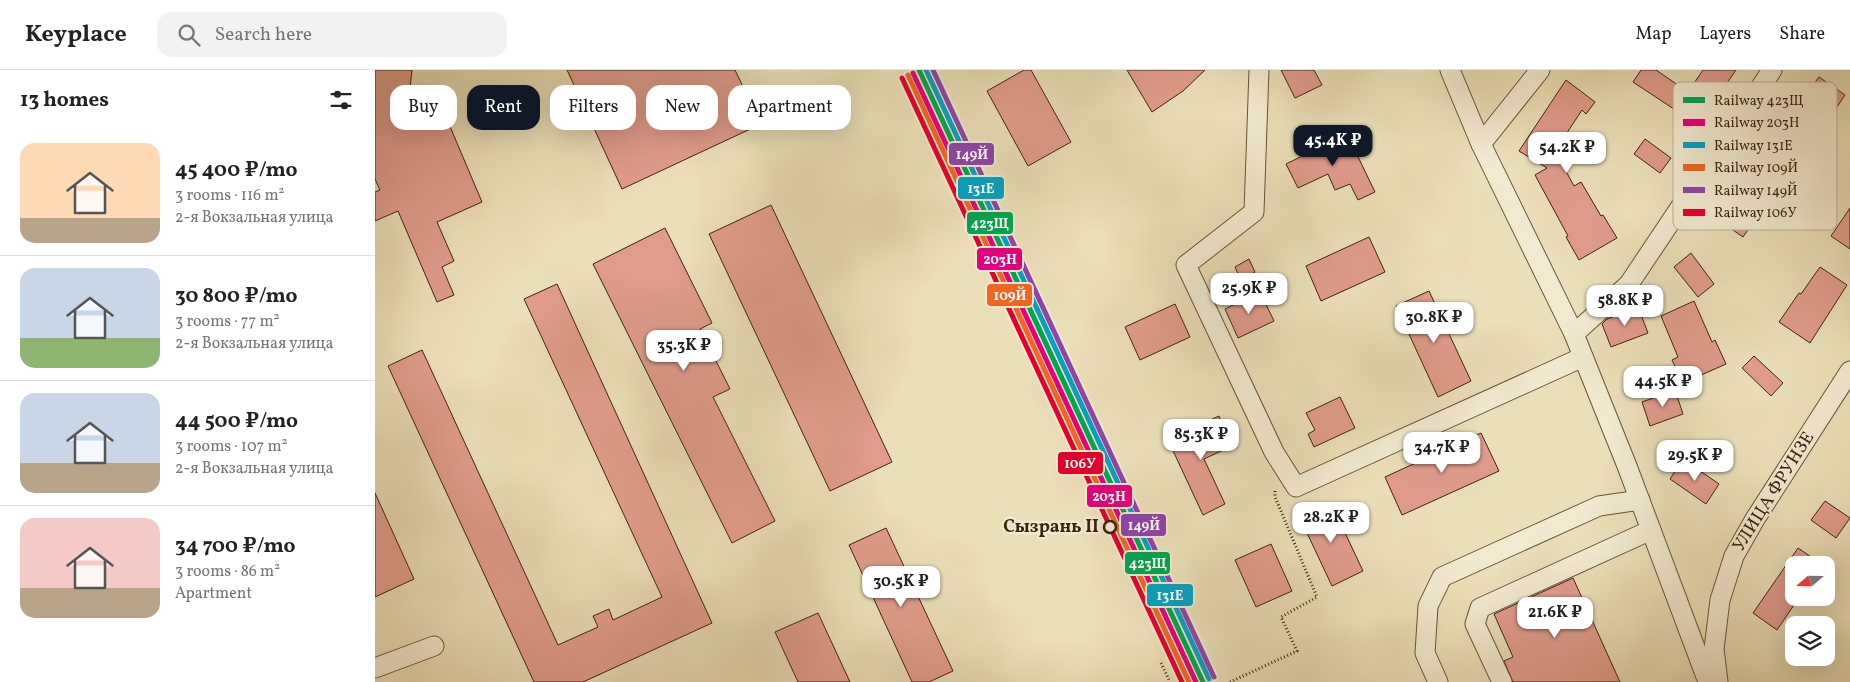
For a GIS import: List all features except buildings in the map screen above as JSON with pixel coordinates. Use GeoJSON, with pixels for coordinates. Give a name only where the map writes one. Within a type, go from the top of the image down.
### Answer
{"type":"FeatureCollection","features":[{"type":"Feature","properties":{"kind":"street"},"geometry":{"type":"LineString","coordinates":[[1259,70],[1254,212],[1186,266],[1274,452],[1296,487],[1583,357]]}},
{"type":"Feature","properties":{"kind":"street"},"geometry":{"type":"LineString","coordinates":[[1450,70],[1481,144],[1574,334],[1640,500],[1708,682]]}},
{"type":"Feature","properties":{"kind":"street"},"geometry":{"type":"LineString","coordinates":[[1481,144],[1539,70]]}},
{"type":"Feature","properties":{"kind":"street"},"geometry":{"type":"LineString","coordinates":[[1764,82],[1772,70]]}},
{"type":"Feature","properties":{"kind":"street"},"geometry":{"type":"LineString","coordinates":[[1574,334],[1629,284],[1673,218]]}},
{"type":"Feature","properties":{"kind":"street","name":"УЛИЦА ФРУНЗЕ"},"geometry":{"type":"LineString","coordinates":[[1718,682],[1714,649],[1720,600],[1734,556],[1755,519],[1850,371]]}},
{"type":"Feature","properties":{"kind":"street"},"geometry":{"type":"LineString","coordinates":[[1438,682],[1425,653],[1428,606],[1442,577],[1599,506],[1640,500]]}},
{"type":"Feature","properties":{"kind":"street"},"geometry":{"type":"LineString","coordinates":[[1502,682],[1475,624],[1479,608],[1651,530]]}},
{"type":"Feature","properties":{"kind":"street"},"geometry":{"type":"LineString","coordinates":[[375,668],[435,646]]}},
{"type":"Feature","properties":{"kind":"path"},"geometry":{"type":"LineString","coordinates":[[1230,682],[1297,651],[1281,617],[1317,597],[1275,497],[1275,487]]}},
{"type":"Feature","properties":{"kind":"path"},"geometry":{"type":"LineString","coordinates":[[1161,663],[1170,682]]}},
{"type":"Feature","properties":{"kind":"rail line","name":"423Щ"},"geometry":{"type":"LineString","coordinates":[[919,70],[1203,682]]}},
{"type":"Feature","properties":{"kind":"rail line","name":"131Е"},"geometry":{"type":"LineString","coordinates":[[926,70],[1209,679]]}},
{"type":"Feature","properties":{"kind":"rail line","name":"149Й"},"geometry":{"type":"LineString","coordinates":[[933,70],[1214,677]]}},
{"type":"Feature","properties":{"kind":"rail line","name":"203Н"},"geometry":{"type":"LineString","coordinates":[[913,73],[1196,682]]}},
{"type":"Feature","properties":{"kind":"rail line","name":"109Й"},"geometry":{"type":"LineString","coordinates":[[908,75],[1189,682]]}},
{"type":"Feature","properties":{"kind":"rail line","name":"106У"},"geometry":{"type":"LineString","coordinates":[[902,78],[1182,682]]}},
{"type":"Feature","properties":{"kind":"place","name":"Сызрань II"},"geometry":{"type":"Point","coordinates":[1110,527]}}]}
